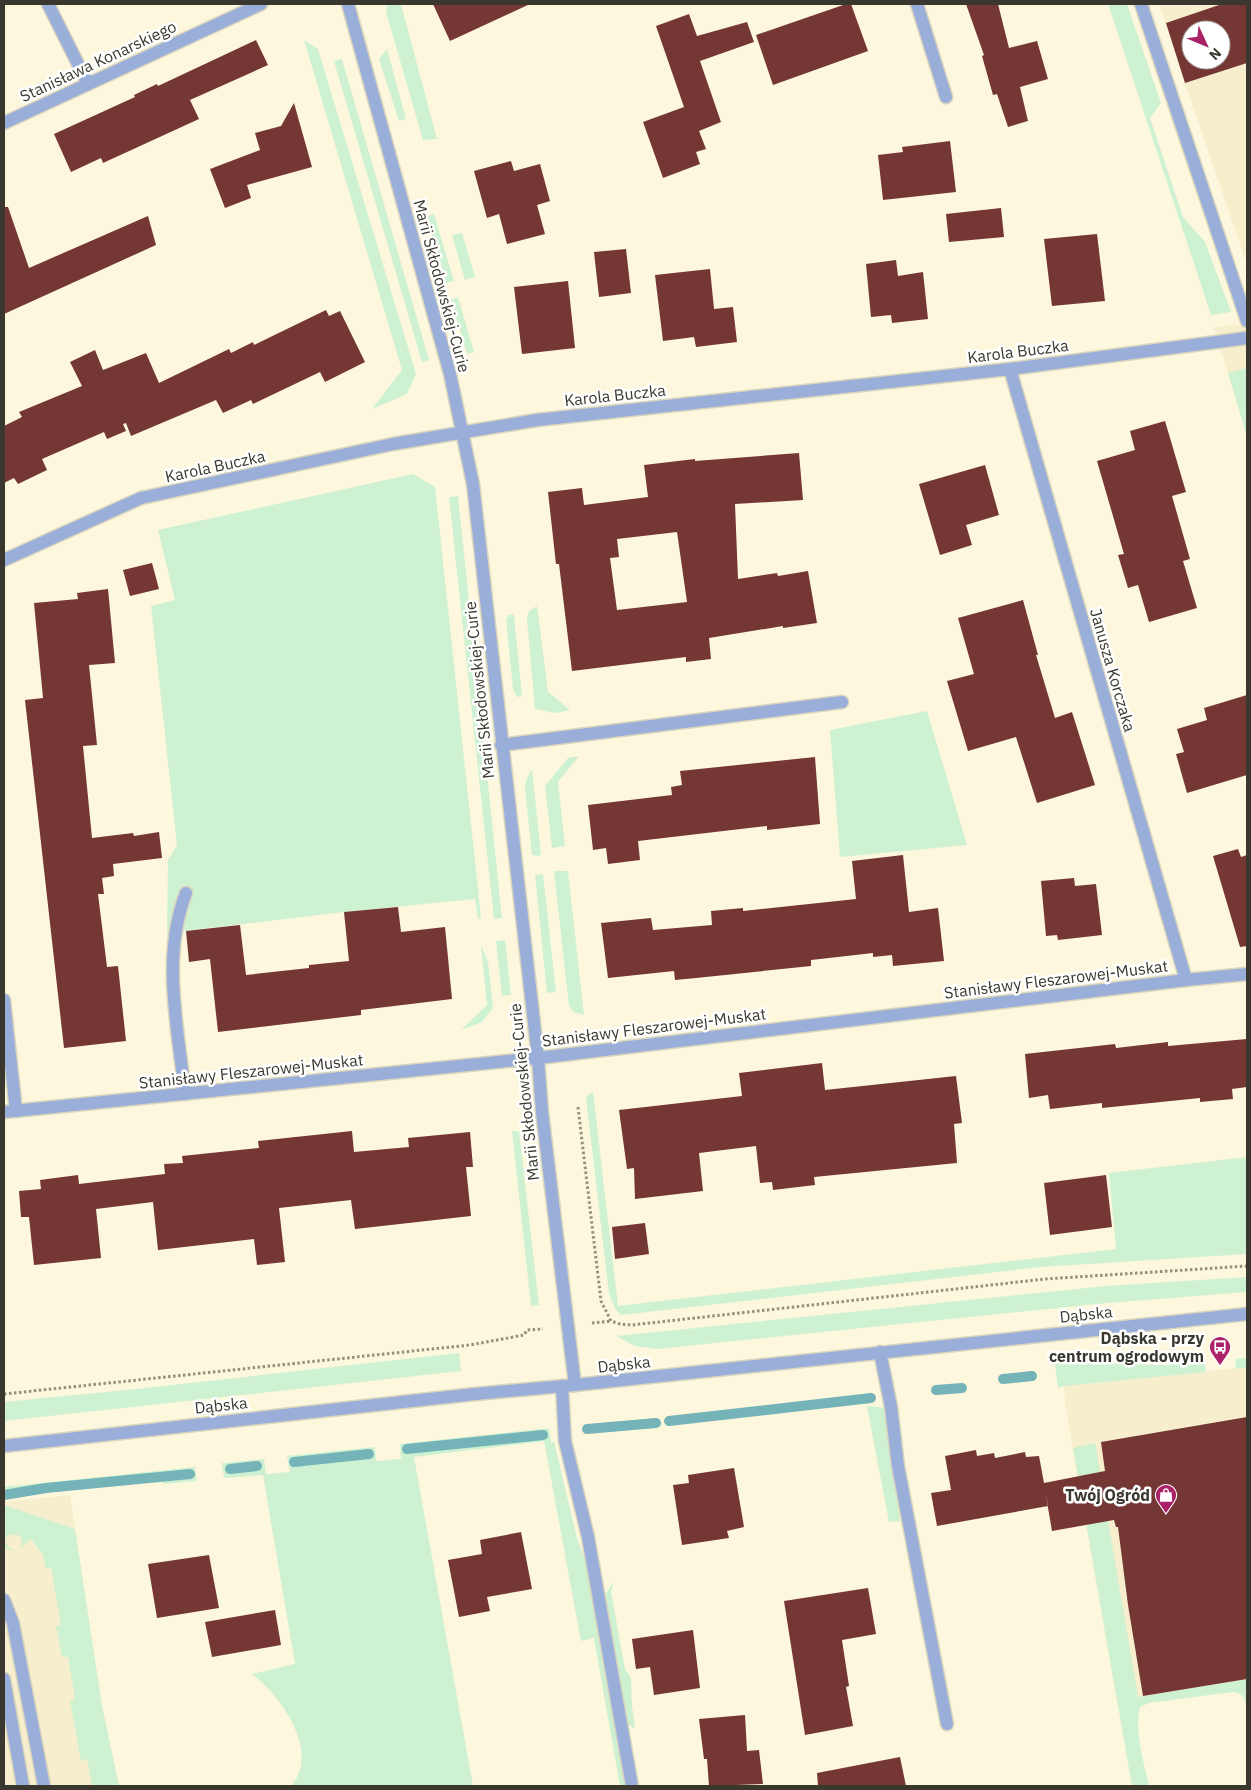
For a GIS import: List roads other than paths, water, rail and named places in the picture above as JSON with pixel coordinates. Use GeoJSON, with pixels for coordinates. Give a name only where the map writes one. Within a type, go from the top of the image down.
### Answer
{"type":"FeatureCollection","features":[{"type":"Feature","properties":{"kind":"street"},"geometry":{"type":"LineString","coordinates":[[48,4],[88,84]]}},
{"type":"Feature","properties":{"kind":"street","name":"Stanisława Konarskiego"},"geometry":{"type":"LineString","coordinates":[[4,123],[261,4]]}},
{"type":"Feature","properties":{"kind":"street","name":"Marii Skłodowskiej-Curie"},"geometry":{"type":"LineString","coordinates":[[348,4],[450,374],[473,484],[538,1058],[569,1386],[564,1441],[588,1537],[632,1786]]}},
{"type":"Feature","properties":{"kind":"street"},"geometry":{"type":"LineString","coordinates":[[917,4],[946,98]]}},
{"type":"Feature","properties":{"kind":"street"},"geometry":{"type":"LineString","coordinates":[[1141,4],[1247,321]]}},
{"type":"Feature","properties":{"kind":"street","name":"Karola Buczka"},"geometry":{"type":"LineString","coordinates":[[4,560],[141,498],[393,444],[537,420],[1010,369],[1247,338]]}},
{"type":"Feature","properties":{"kind":"street","name":"Janusza Korczaka"},"geometry":{"type":"LineString","coordinates":[[1010,369],[1186,980]]}},
{"type":"Feature","properties":{"kind":"street"},"geometry":{"type":"LineString","coordinates":[[501,744],[842,702]]}},
{"type":"Feature","properties":{"kind":"street"},"geometry":{"type":"LineString","coordinates":[[185,1094],[174,1004],[172,966],[177,922],[186,893]]}},
{"type":"Feature","properties":{"kind":"street","name":"Stanisławy Fleszarowej-Muskat"},"geometry":{"type":"LineString","coordinates":[[10,1112],[538,1058],[1247,974]]}},
{"type":"Feature","properties":{"kind":"street"},"geometry":{"type":"LineString","coordinates":[[4,1000],[10,1112]]}},
{"type":"Feature","properties":{"kind":"street","name":"Dąbska"},"geometry":{"type":"LineString","coordinates":[[4,1446],[1247,1314]]}},
{"type":"Feature","properties":{"kind":"street"},"geometry":{"type":"LineString","coordinates":[[880,1352],[891,1407],[898,1466],[947,1724]]}},
{"type":"Feature","properties":{"kind":"street"},"geometry":{"type":"LineString","coordinates":[[4,1600],[13,1622],[44,1786]]}},
{"type":"Feature","properties":{"kind":"street"},"geometry":{"type":"LineString","coordinates":[[4,1679],[23,1785]]}},
{"type":"Feature","properties":{"kind":"waterway"},"geometry":{"type":"LineString","coordinates":[[1003,1379],[1032,1376]]}},
{"type":"Feature","properties":{"kind":"waterway"},"geometry":{"type":"LineString","coordinates":[[936,1390],[962,1388]]}},
{"type":"Feature","properties":{"kind":"waterway"},"geometry":{"type":"LineString","coordinates":[[669,1421],[871,1398]]}},
{"type":"Feature","properties":{"kind":"waterway"},"geometry":{"type":"LineString","coordinates":[[587,1429],[656,1423]]}},
{"type":"Feature","properties":{"kind":"waterway"},"geometry":{"type":"LineString","coordinates":[[407,1449],[543,1435]]}},
{"type":"Feature","properties":{"kind":"waterway"},"geometry":{"type":"LineString","coordinates":[[294,1462],[369,1454]]}},
{"type":"Feature","properties":{"kind":"waterway"},"geometry":{"type":"LineString","coordinates":[[230,1469],[257,1466]]}},
{"type":"Feature","properties":{"kind":"waterway"},"geometry":{"type":"LineString","coordinates":[[4,1495],[46,1488],[190,1474]]}},
{"type":"Feature","properties":{"kind":"place","name":"Dąbska - przy centrum ogrodowym"},"geometry":{"type":"Point","coordinates":[1220,1366]}},
{"type":"Feature","properties":{"kind":"place","name":"Twój Ogród"},"geometry":{"type":"Point","coordinates":[1166,1514]}}]}
